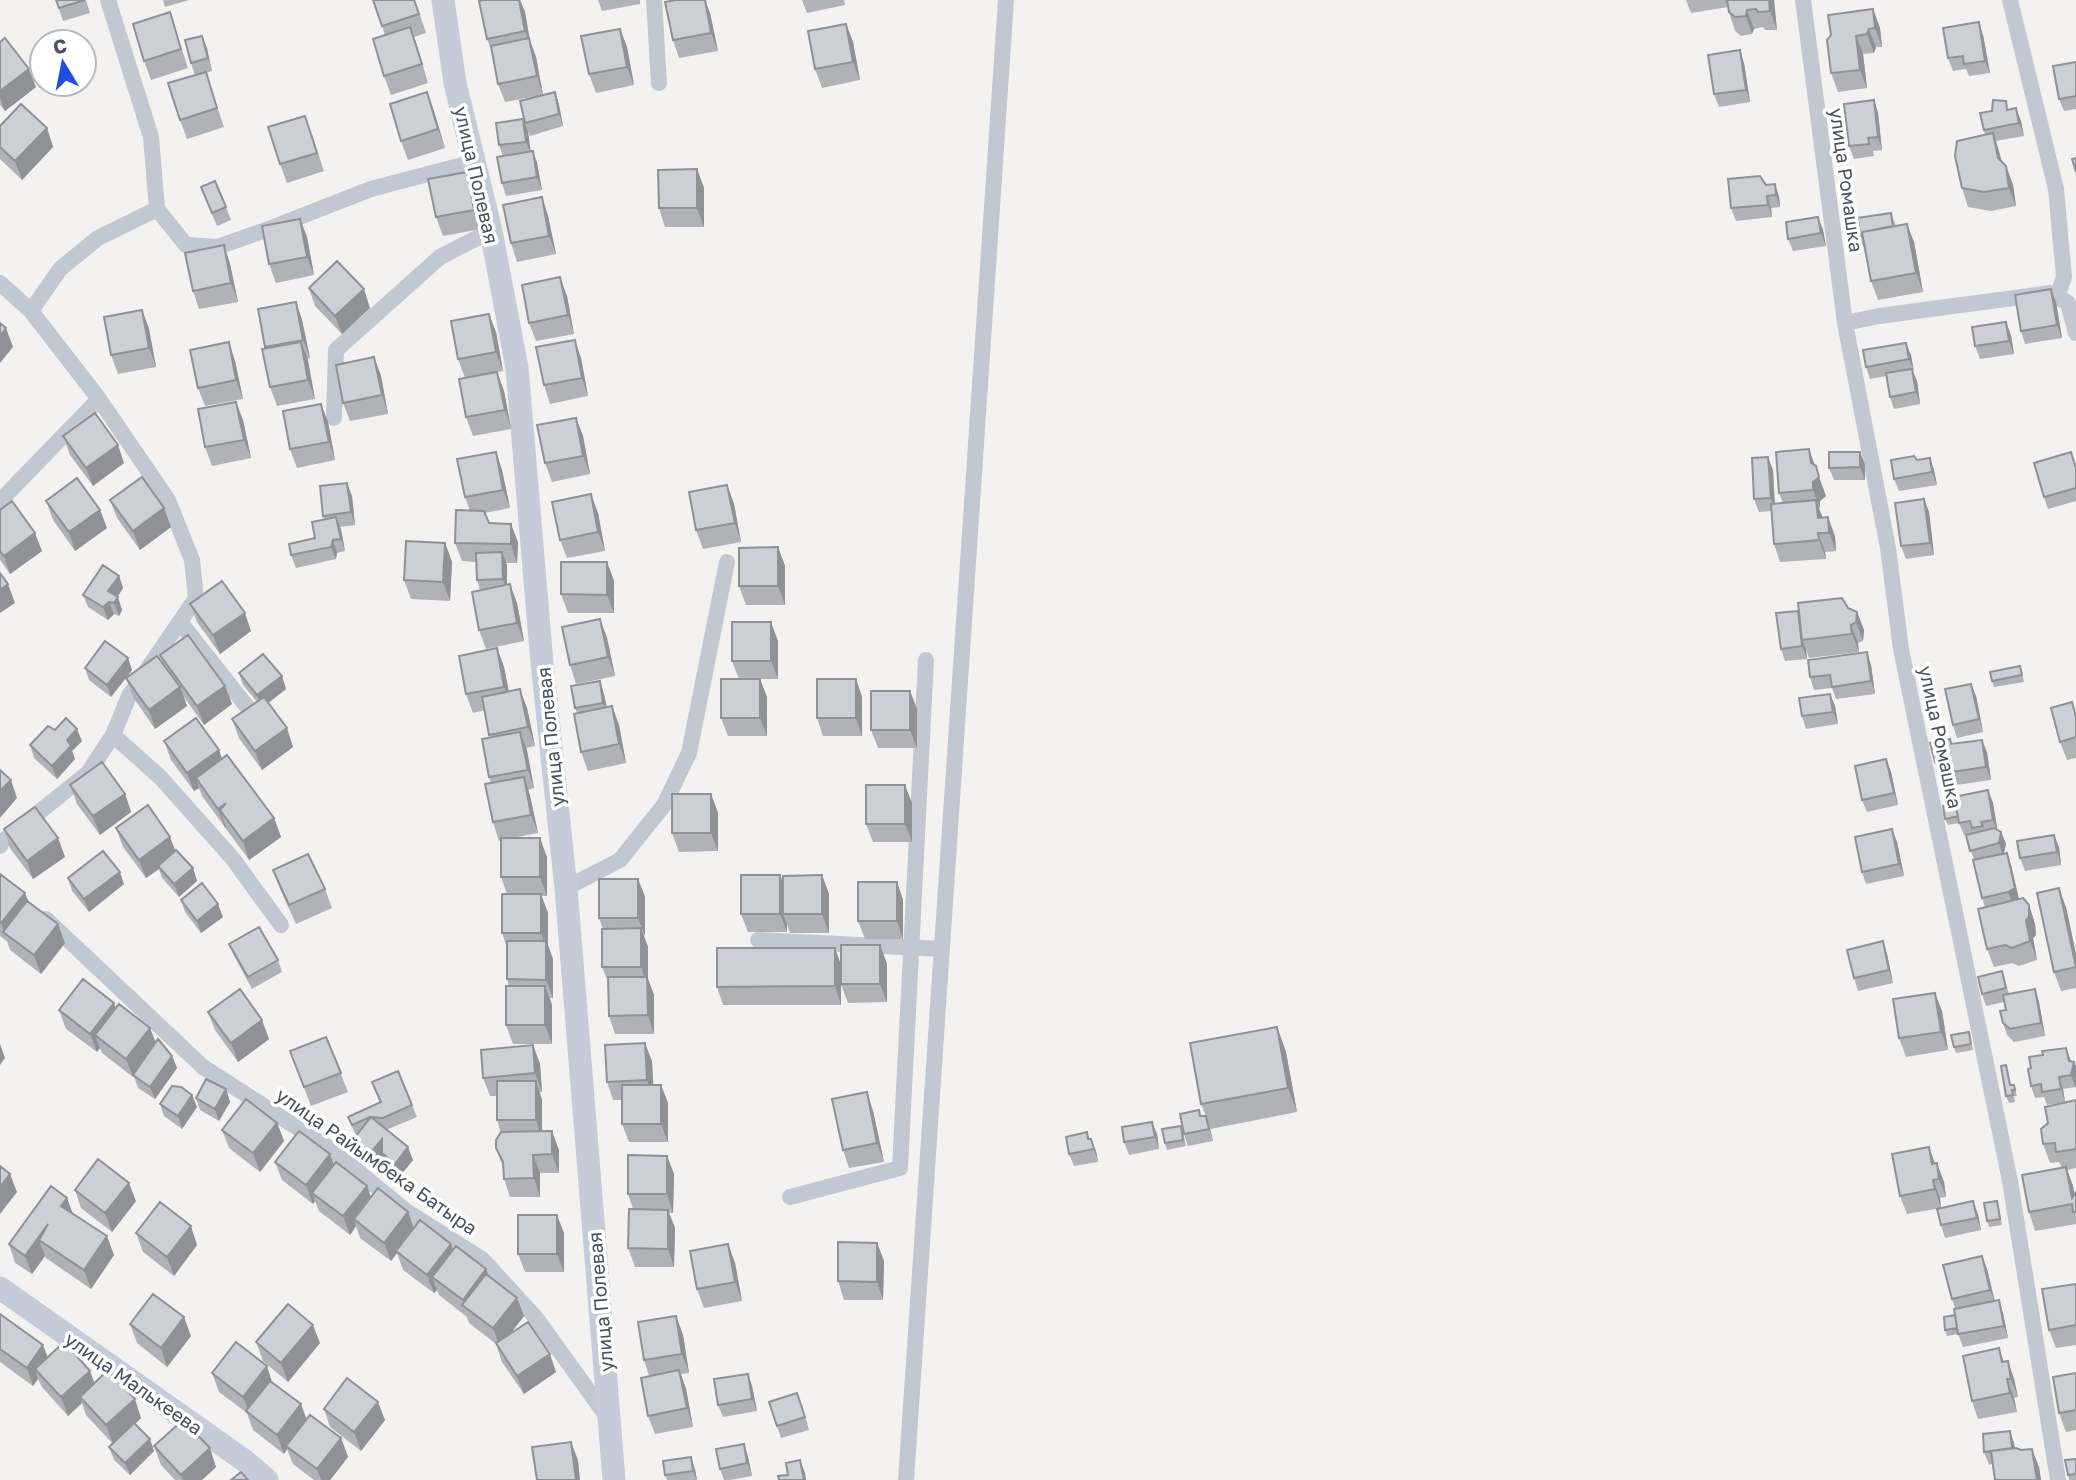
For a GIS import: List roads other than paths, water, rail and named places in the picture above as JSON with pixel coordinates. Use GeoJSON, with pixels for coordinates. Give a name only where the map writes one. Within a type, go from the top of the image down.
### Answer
{"type":"FeatureCollection","features":[{"type":"Feature","properties":{"kind":"street"},"geometry":{"type":"LineString","coordinates":[[108,0],[151,137],[158,209],[186,246],[217,247],[371,189],[474,162]]}},
{"type":"Feature","properties":{"kind":"street","name":"улица Полевая"},"geometry":{"type":"LineString","coordinates":[[443,0],[455,83],[491,231],[517,368],[542,663],[566,888],[614,1480]]}},
{"type":"Feature","properties":{"kind":"street"},"geometry":{"type":"LineString","coordinates":[[654,0],[659,83]]}},
{"type":"Feature","properties":{"kind":"street"},"geometry":{"type":"LineString","coordinates":[[906,1480],[1006,0]]}},
{"type":"Feature","properties":{"kind":"street","name":"улица Ромашка"},"geometry":{"type":"LineString","coordinates":[[1803,0],[1845,323],[1888,548],[1901,649],[2010,1181],[2058,1480]]}},
{"type":"Feature","properties":{"kind":"street"},"geometry":{"type":"LineString","coordinates":[[2010,0],[2056,189],[2064,277],[2057,297]]}},
{"type":"Feature","properties":{"kind":"street"},"geometry":{"type":"LineString","coordinates":[[31,311],[60,269],[98,238],[158,209]]}},
{"type":"Feature","properties":{"kind":"street"},"geometry":{"type":"LineString","coordinates":[[334,418],[335,350],[440,257],[491,231]]}},
{"type":"Feature","properties":{"kind":"street"},"geometry":{"type":"LineString","coordinates":[[0,284],[31,311],[99,399],[169,500],[192,560],[196,598],[129,696],[113,735],[88,773],[0,846]]}},
{"type":"Feature","properties":{"kind":"street"},"geometry":{"type":"LineString","coordinates":[[1845,323],[1878,316],[2051,293],[2068,303],[2076,333]]}},
{"type":"Feature","properties":{"kind":"street"},"geometry":{"type":"LineString","coordinates":[[0,501],[99,399]]}},
{"type":"Feature","properties":{"kind":"street"},"geometry":{"type":"LineString","coordinates":[[566,888],[620,860],[664,805],[689,753],[727,562]]}},
{"type":"Feature","properties":{"kind":"street"},"geometry":{"type":"LineString","coordinates":[[180,622],[252,713]]}},
{"type":"Feature","properties":{"kind":"street"},"geometry":{"type":"LineString","coordinates":[[790,1197],[900,1168],[926,660]]}},
{"type":"Feature","properties":{"kind":"street"},"geometry":{"type":"LineString","coordinates":[[113,735],[161,778],[233,859],[281,925]]}},
{"type":"Feature","properties":{"kind":"street","name":"улица Райымбека Батыра"},"geometry":{"type":"LineString","coordinates":[[30,905],[203,1067],[329,1148],[406,1211],[482,1259],[536,1318],[610,1420]]}},
{"type":"Feature","properties":{"kind":"street"},"geometry":{"type":"LineString","coordinates":[[758,940],[942,949]]}},
{"type":"Feature","properties":{"kind":"street","name":"улица Малькеева"},"geometry":{"type":"LineString","coordinates":[[0,1288],[245,1461],[267,1480]]}}]}
